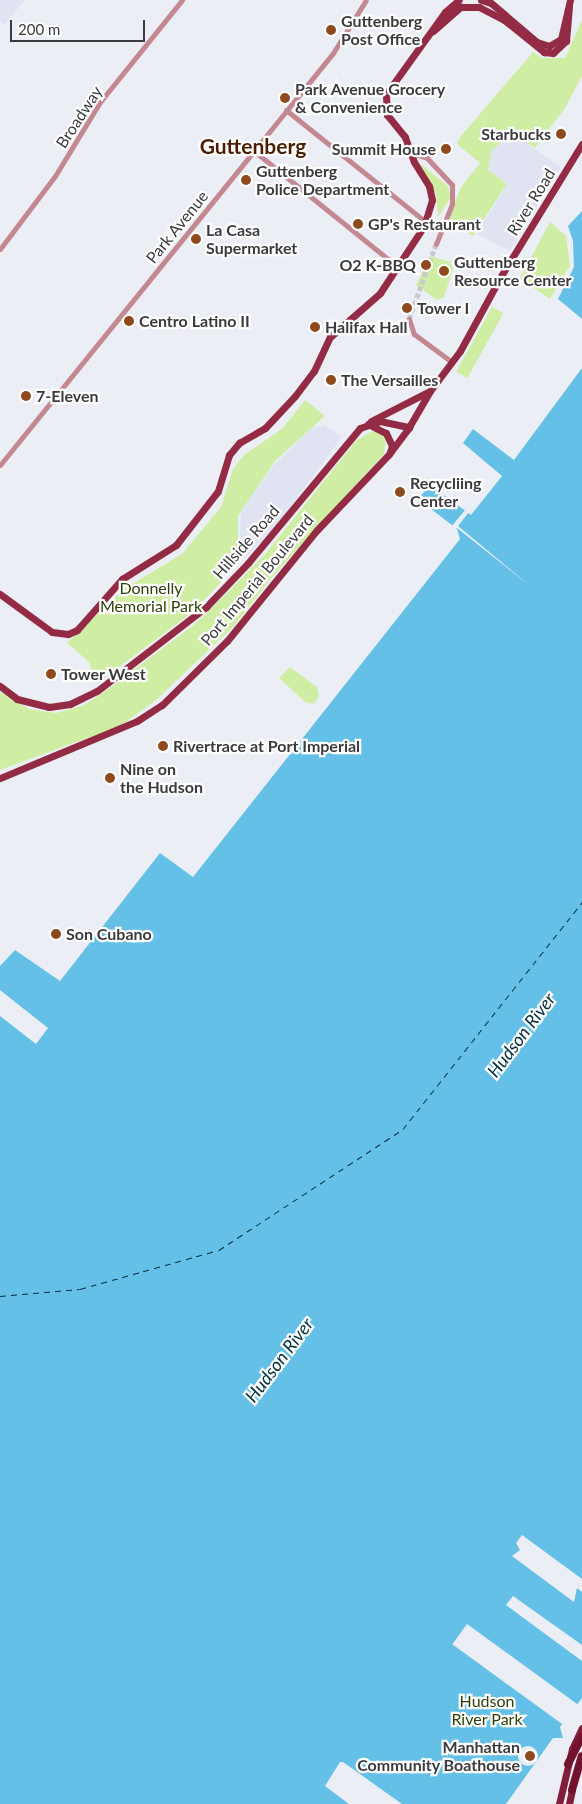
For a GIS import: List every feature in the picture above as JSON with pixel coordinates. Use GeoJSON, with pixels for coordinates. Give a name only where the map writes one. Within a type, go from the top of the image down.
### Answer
{"type":"FeatureCollection","features":[{"type":"Feature","properties":{"kind":"highway"},"geometry":{"type":"LineString","coordinates":[[559,1804],[568,1764],[582,1728]]}},
{"type":"Feature","properties":{"kind":"highway"},"geometry":{"type":"LineString","coordinates":[[568,1764],[582,1737]]}},
{"type":"Feature","properties":{"kind":"highway"},"geometry":{"type":"LineString","coordinates":[[569,1804],[582,1756]]}},
{"type":"Feature","properties":{"kind":"main road"},"geometry":{"type":"LineString","coordinates":[[0,594],[52,632],[68,634],[76,630],[122,579],[176,546],[218,491],[229,455],[239,444],[265,428],[295,396],[314,371],[330,337],[371,305],[427,222],[432,195],[405,138],[386,115],[386,94],[445,12],[459,0]]}},
{"type":"Feature","properties":{"kind":"main road"},"geometry":{"type":"LineString","coordinates":[[481,0],[491,3],[538,42],[550,46],[560,39],[569,3]]}},
{"type":"Feature","properties":{"kind":"main road"},"geometry":{"type":"LineString","coordinates":[[433,31],[468,3],[488,10],[548,53],[564,46],[569,3]]}},
{"type":"Feature","properties":{"kind":"main road","name":"River Road"},"geometry":{"type":"LineString","coordinates":[[409,427],[430,390],[452,362],[582,144]]}},
{"type":"Feature","properties":{"kind":"main road","name":"Hillside Road"},"geometry":{"type":"LineString","coordinates":[[0,686],[17,699],[49,707],[70,704],[97,691],[206,607],[248,563],[350,437],[367,424],[430,390]]}},
{"type":"Feature","properties":{"kind":"main road"},"geometry":{"type":"LineString","coordinates":[[367,424],[386,421],[409,427]]}},
{"type":"Feature","properties":{"kind":"main road"},"geometry":{"type":"LineString","coordinates":[[367,424],[386,432],[392,446],[389,454]]}},
{"type":"Feature","properties":{"kind":"main road","name":"Port Imperial Boulevard"},"geometry":{"type":"LineString","coordinates":[[0,778],[109,734],[162,705],[227,641],[317,530],[389,454],[409,427]]}},
{"type":"Feature","properties":{"kind":"street","name":"Broadway"},"geometry":{"type":"LineString","coordinates":[[0,249],[56,176],[100,102],[182,0]]}},
{"type":"Feature","properties":{"kind":"street","name":"Park Avenue"},"geometry":{"type":"LineString","coordinates":[[0,465],[333,52],[366,0]]}},
{"type":"Feature","properties":{"kind":"street"},"geometry":{"type":"LineString","coordinates":[[286,110],[427,222]]}},
{"type":"Feature","properties":{"kind":"street"},"geometry":{"type":"LineString","coordinates":[[254,151],[398,267]]}},
{"type":"Feature","properties":{"kind":"street"},"geometry":{"type":"LineString","coordinates":[[411,153],[427,158],[452,185],[452,204],[436,244]]}},
{"type":"Feature","properties":{"kind":"street"},"geometry":{"type":"LineString","coordinates":[[409,319],[414,334],[452,362]]}},
{"type":"Feature","properties":{"kind":"shaded area"},"geometry":{"type":"Polygon","coordinates":[[[0,0],[25,0],[4,25],[0,22],[0,0]]]}},
{"type":"Feature","properties":{"kind":"shaded area"},"geometry":{"type":"Polygon","coordinates":[[[512,134],[561,167],[510,251],[477,234],[507,184],[488,170],[492,150],[512,134]]]}},
{"type":"Feature","properties":{"kind":"shaded area"},"geometry":{"type":"Polygon","coordinates":[[[324,425],[342,437],[280,521],[244,559],[239,555],[241,512],[272,467],[313,427],[324,425]]]}},
{"type":"Feature","properties":{"kind":"green space"},"geometry":{"type":"Polygon","coordinates":[[[582,20],[582,76],[565,108],[535,148],[512,134],[492,150],[488,170],[507,184],[473,236],[447,221],[461,187],[480,163],[457,144],[461,136],[533,52],[542,58],[565,58],[582,20]]]}},
{"type":"Feature","properties":{"kind":"green space"},"geometry":{"type":"Polygon","coordinates":[[[418,162],[448,186],[451,197],[438,217],[436,194],[418,162]]]}},
{"type":"Feature","properties":{"kind":"green space"},"geometry":{"type":"Polygon","coordinates":[[[550,222],[566,236],[570,266],[550,299],[520,278],[550,222]]]}},
{"type":"Feature","properties":{"kind":"green space"},"geometry":{"type":"Polygon","coordinates":[[[430,256],[450,262],[453,269],[444,297],[437,300],[416,285],[430,256]]]}},
{"type":"Feature","properties":{"kind":"green space"},"geometry":{"type":"Polygon","coordinates":[[[492,307],[503,313],[467,378],[456,372],[492,307]]]}},
{"type":"Feature","properties":{"kind":"green space","name":"Donnelly Memorial Park"},"geometry":{"type":"Polygon","coordinates":[[[305,400],[325,416],[275,461],[238,516],[238,552],[215,572],[222,581],[194,611],[96,684],[89,662],[67,643],[124,589],[182,554],[221,507],[233,469],[244,455],[282,429],[305,400]]]}},
{"type":"Feature","properties":{"kind":"green space"},"geometry":{"type":"Polygon","coordinates":[[[374,430],[386,439],[384,454],[273,576],[233,627],[155,701],[120,726],[0,770],[0,692],[29,709],[56,713],[82,706],[100,695],[195,624],[266,553],[356,441],[374,430]]]}},
{"type":"Feature","properties":{"kind":"green space"},"geometry":{"type":"Polygon","coordinates":[[[290,667],[317,687],[319,696],[314,704],[305,702],[279,678],[290,667]]]}},
{"type":"Feature","properties":{"kind":"water"},"geometry":{"type":"Polygon","coordinates":[[[582,211],[582,319],[558,299],[574,267],[573,241],[568,226],[582,211]]]}},
{"type":"Feature","properties":{"kind":"water","name":"Hudson River"},"geometry":{"type":"Polygon","coordinates":[[[582,368],[582,1698],[560,1727],[563,1738],[553,1738],[506,1804],[0,1804],[0,1016],[36,1044],[48,1028],[0,990],[0,966],[15,950],[60,981],[160,853],[193,877],[460,539],[457,529],[418,499],[430,485],[471,515],[502,476],[463,443],[473,429],[514,460],[582,368]]]}},
{"type":"Feature","properties":{"kind":"pier"},"geometry":{"type":"Polygon","coordinates":[[[466,509],[469,512],[458,526],[529,585],[457,528],[453,531],[451,527],[466,509]]]}},
{"type":"Feature","properties":{"kind":"pier"},"geometry":{"type":"Polygon","coordinates":[[[522,1535],[582,1579],[582,1592],[577,1588],[574,1602],[512,1556],[520,1550],[516,1543],[522,1535]]]}},
{"type":"Feature","properties":{"kind":"pier"},"geometry":{"type":"Polygon","coordinates":[[[513,1596],[582,1645],[582,1661],[506,1605],[513,1596]]]}},
{"type":"Feature","properties":{"kind":"pier"},"geometry":{"type":"Polygon","coordinates":[[[467,1624],[578,1705],[563,1725],[452,1644],[467,1624]]]}},
{"type":"Feature","properties":{"kind":"pier","name":"Manhattan Community Boathouse"},"geometry":{"type":"Polygon","coordinates":[[[528,1746],[535,1749],[538,1756],[535,1763],[528,1766],[521,1763],[518,1756],[521,1749],[528,1746]]]}},
{"type":"Feature","properties":{"kind":"pier"},"geometry":{"type":"Polygon","coordinates":[[[340,1762],[343,1762],[402,1804],[349,1804],[325,1786],[340,1762]]]}},
{"type":"Feature","properties":{"kind":"ferry route"},"geometry":{"type":"LineString","coordinates":[[0,1296],[80,1289],[219,1250],[403,1129],[582,902]]}},
{"type":"Feature","properties":{"kind":"tunnel"},"geometry":{"type":"LineString","coordinates":[[409,319],[436,244]]}},
{"type":"Feature","properties":{"kind":"place","name":"Guttenberg Post Office"},"geometry":{"type":"Point","coordinates":[331,30]}},
{"type":"Feature","properties":{"kind":"place","name":"Park Avenue Grocery & Convenience"},"geometry":{"type":"Point","coordinates":[285,98]}},
{"type":"Feature","properties":{"kind":"place","name":"Starbucks"},"geometry":{"type":"Point","coordinates":[561,134]}},
{"type":"Feature","properties":{"kind":"place","name":"Summit House"},"geometry":{"type":"Point","coordinates":[446,149]}},
{"type":"Feature","properties":{"kind":"place","name":"Guttenberg Police Department"},"geometry":{"type":"Point","coordinates":[246,180]}},
{"type":"Feature","properties":{"kind":"place","name":"GP's Restaurant"},"geometry":{"type":"Point","coordinates":[358,224]}},
{"type":"Feature","properties":{"kind":"place","name":"La Casa Supermarket"},"geometry":{"type":"Point","coordinates":[196,239]}},
{"type":"Feature","properties":{"kind":"place","name":"O2 K-BBQ"},"geometry":{"type":"Point","coordinates":[426,265]}},
{"type":"Feature","properties":{"kind":"place","name":"Guttenberg Resource Center"},"geometry":{"type":"Point","coordinates":[444,271]}},
{"type":"Feature","properties":{"kind":"place","name":"Tower I"},"geometry":{"type":"Point","coordinates":[407,308]}},
{"type":"Feature","properties":{"kind":"place","name":"Centro Latino II"},"geometry":{"type":"Point","coordinates":[129,321]}},
{"type":"Feature","properties":{"kind":"place","name":"Halifax Hall"},"geometry":{"type":"Point","coordinates":[315,327]}},
{"type":"Feature","properties":{"kind":"place","name":"The Versailles"},"geometry":{"type":"Point","coordinates":[331,380]}},
{"type":"Feature","properties":{"kind":"place","name":"7-Eleven"},"geometry":{"type":"Point","coordinates":[26,396]}},
{"type":"Feature","properties":{"kind":"place","name":"Recycliing Center"},"geometry":{"type":"Point","coordinates":[400,492]}},
{"type":"Feature","properties":{"kind":"place","name":"Tower West"},"geometry":{"type":"Point","coordinates":[51,674]}},
{"type":"Feature","properties":{"kind":"place","name":"Rivertrace at Port Imperial"},"geometry":{"type":"Point","coordinates":[163,746]}},
{"type":"Feature","properties":{"kind":"place","name":"Nine on the Hudson"},"geometry":{"type":"Point","coordinates":[110,778]}},
{"type":"Feature","properties":{"kind":"place","name":"Son Cubano"},"geometry":{"type":"Point","coordinates":[56,934]}},
{"type":"Feature","properties":{"kind":"place","name":"Manhattan Community Boathouse"},"geometry":{"type":"Point","coordinates":[530,1756]}},
{"type":"Feature","properties":{"kind":"district","name":"Guttenberg"},"geometry":{"type":"Point","coordinates":[253,146]}},
{"type":"Feature","properties":{"kind":"park label","name":"Hudson River Park"},"geometry":{"type":"Point","coordinates":[487,1710]}}]}
